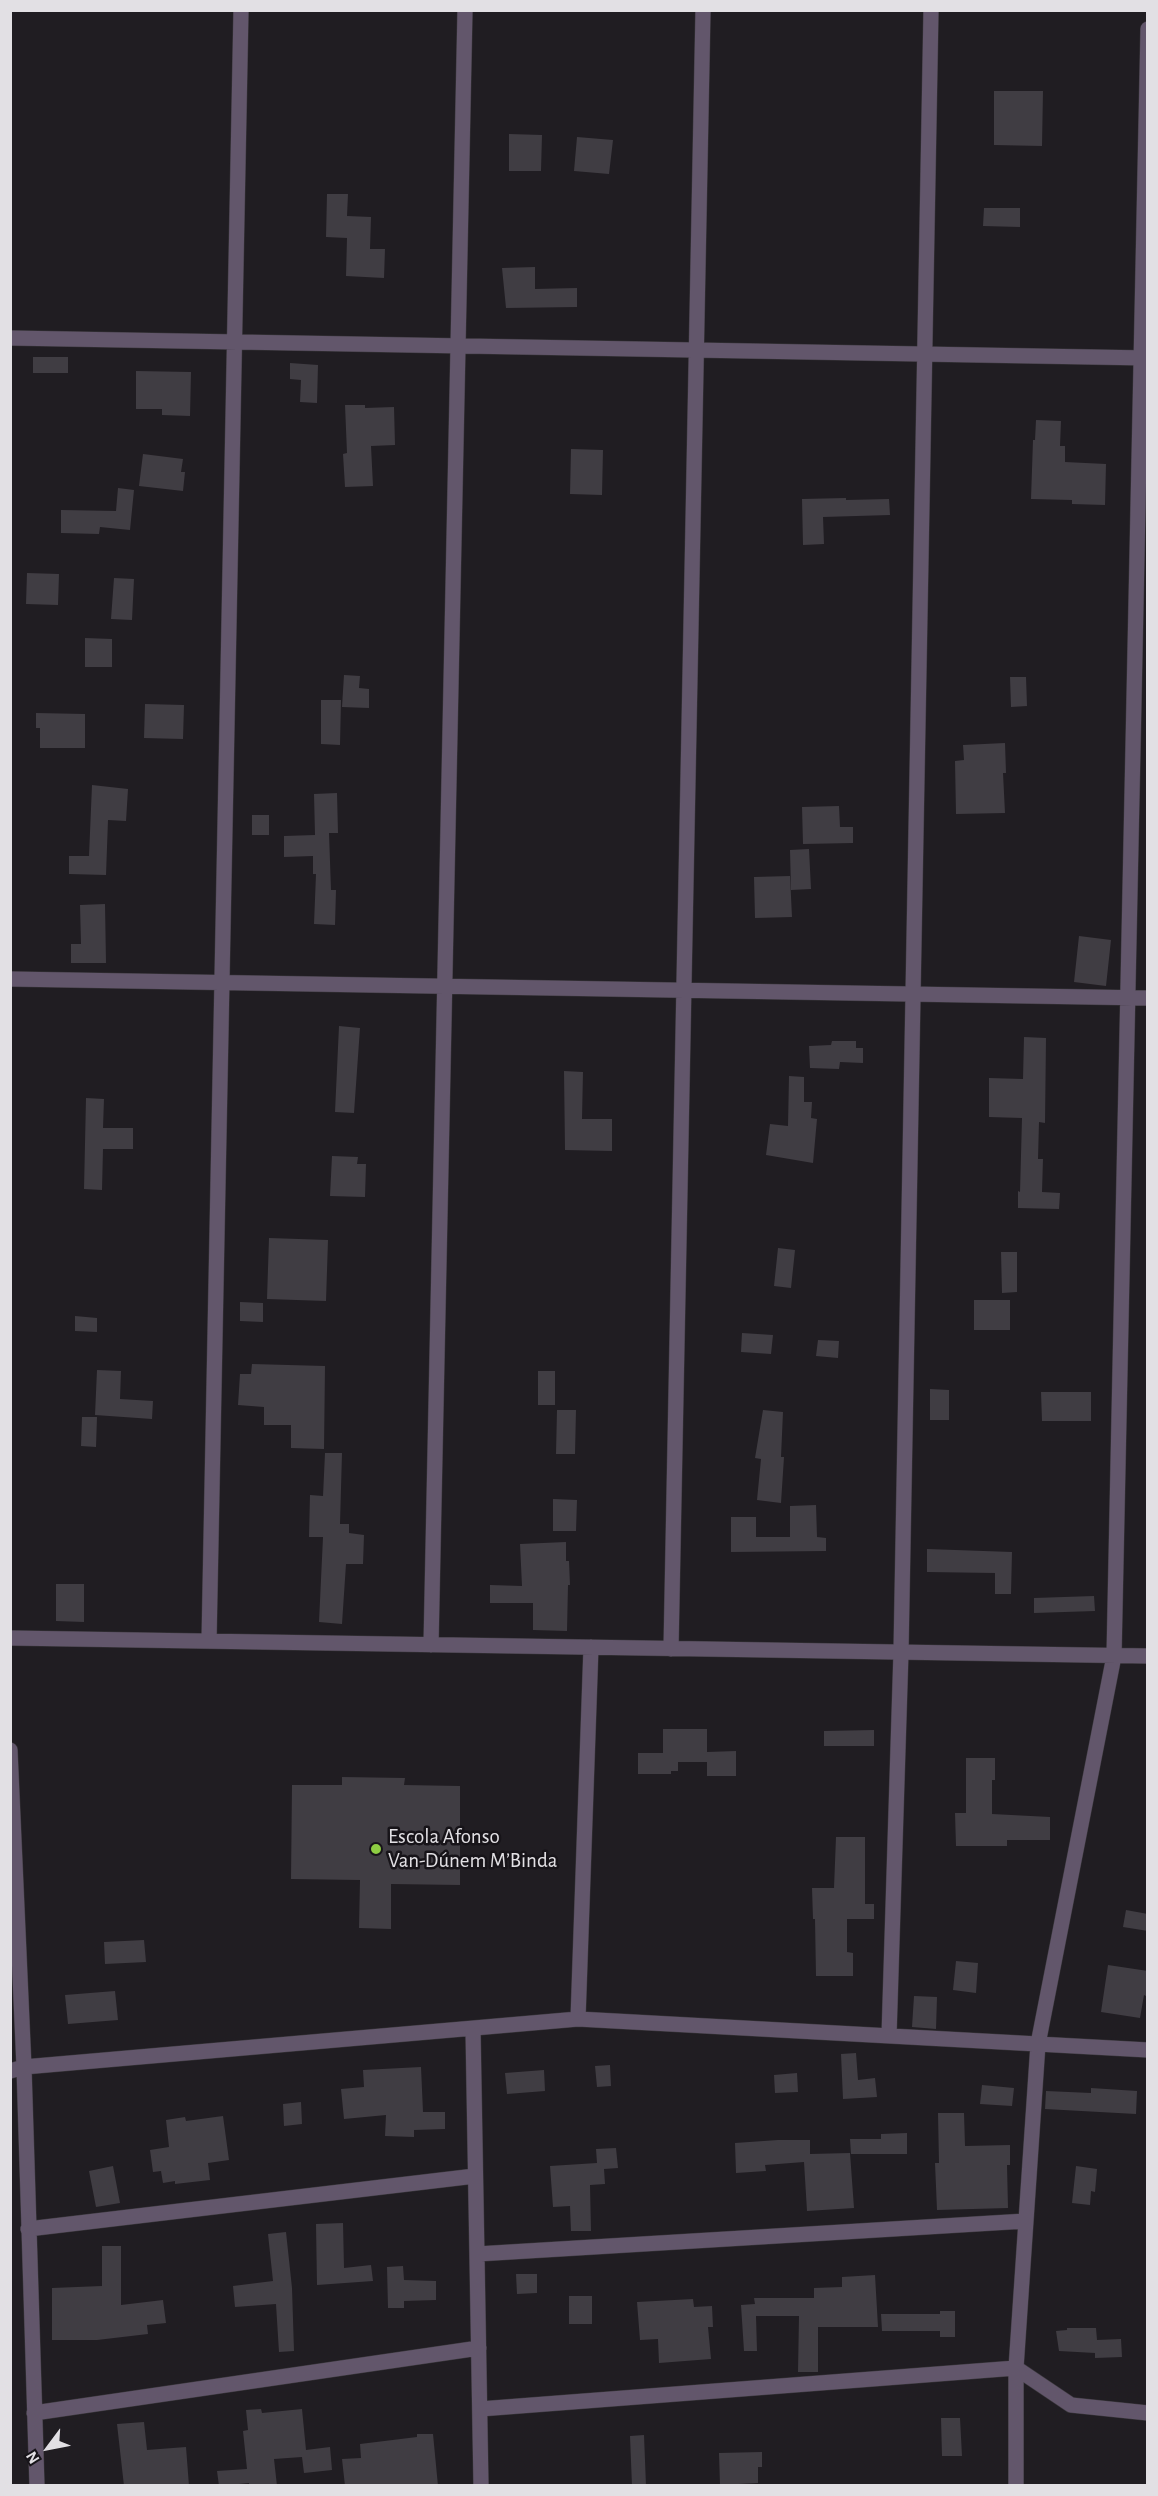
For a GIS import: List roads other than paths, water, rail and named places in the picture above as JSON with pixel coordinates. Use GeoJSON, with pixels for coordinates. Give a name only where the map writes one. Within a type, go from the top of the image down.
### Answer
{"type":"FeatureCollection","features":[{"type":"Feature","properties":{"kind":"street"},"geometry":{"type":"LineString","coordinates":[[210,1641],[241,10]]}},
{"type":"Feature","properties":{"kind":"street"},"geometry":{"type":"LineString","coordinates":[[431,1645],[465,10]]}},
{"type":"Feature","properties":{"kind":"street"},"geometry":{"type":"LineString","coordinates":[[671,1649],[703,10]]}},
{"type":"Feature","properties":{"kind":"street"},"geometry":{"type":"LineString","coordinates":[[889,2036],[901,1652],[931,10]]}},
{"type":"Feature","properties":{"kind":"street"},"geometry":{"type":"LineString","coordinates":[[1016,2486],[1016,2368],[1038,2044],[1114,1656],[1144,358],[1148,29]]}},
{"type":"Feature","properties":{"kind":"street"},"geometry":{"type":"LineString","coordinates":[[10,338],[1144,358]]}},
{"type":"Feature","properties":{"kind":"street"},"geometry":{"type":"LineString","coordinates":[[10,979],[1148,998]]}},
{"type":"Feature","properties":{"kind":"street"},"geometry":{"type":"LineString","coordinates":[[10,1638],[1148,1656]]}},
{"type":"Feature","properties":{"kind":"street"},"geometry":{"type":"LineString","coordinates":[[578,2019],[591,1647]]}},
{"type":"Feature","properties":{"kind":"street"},"geometry":{"type":"LineString","coordinates":[[10,1750],[17,2069],[28,2229],[37,2486]]}},
{"type":"Feature","properties":{"kind":"street"},"geometry":{"type":"LineString","coordinates":[[17,2069],[578,2019],[1148,2050]]}},
{"type":"Feature","properties":{"kind":"street"},"geometry":{"type":"LineString","coordinates":[[473,2029],[481,2486]]}},
{"type":"Feature","properties":{"kind":"street"},"geometry":{"type":"LineString","coordinates":[[28,2229],[475,2176]]}},
{"type":"Feature","properties":{"kind":"street"},"geometry":{"type":"LineString","coordinates":[[477,2254],[1026,2221]]}},
{"type":"Feature","properties":{"kind":"street"},"geometry":{"type":"LineString","coordinates":[[34,2413],[478,2348]]}},
{"type":"Feature","properties":{"kind":"street"},"geometry":{"type":"LineString","coordinates":[[480,2409],[1016,2368],[1071,2405],[1148,2413]]}},
{"type":"Feature","properties":{"kind":"place","name":"Escola Afonso Van-Dúnem M’Binda"},"geometry":{"type":"Point","coordinates":[376,1849]}}]}
